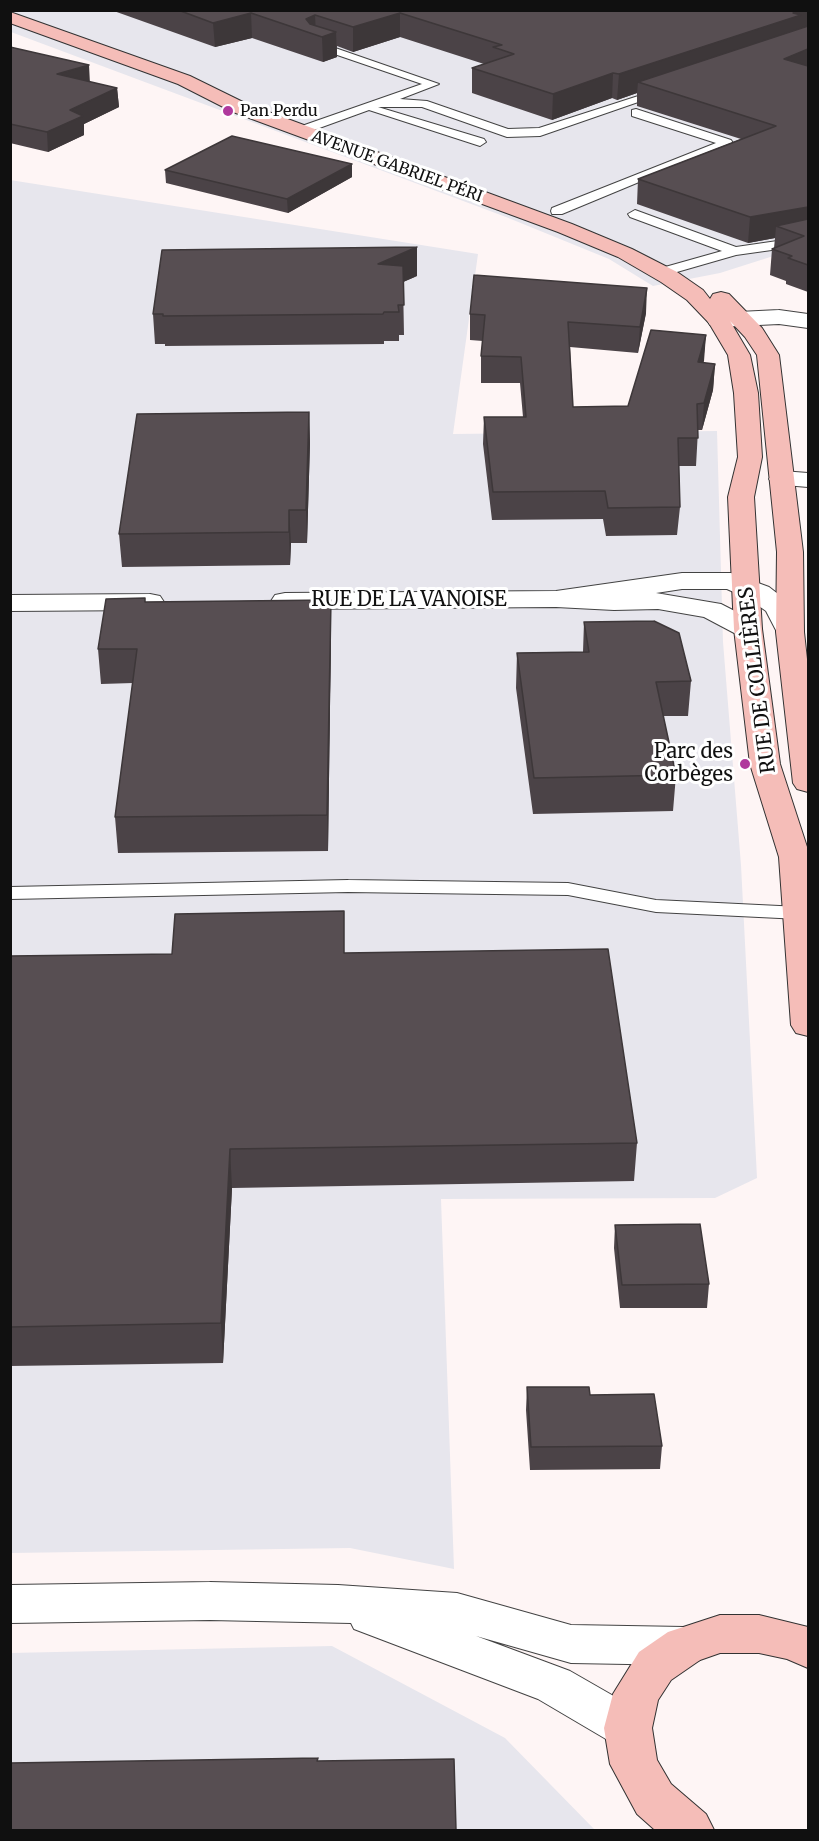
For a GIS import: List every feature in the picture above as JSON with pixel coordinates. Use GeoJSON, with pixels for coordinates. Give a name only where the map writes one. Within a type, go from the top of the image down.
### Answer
{"type":"FeatureCollection","features":[{"type":"Feature","properties":{"kind":"main road","name":"AVENUE GABRIEL PÉRI"},"geometry":{"type":"LineString","coordinates":[[10,17],[184,80],[240,108],[565,228],[632,256],[663,272],[735,326]]}},
{"type":"Feature","properties":{"kind":"main road"},"geometry":{"type":"LineString","coordinates":[[184,80],[319,123],[639,242],[686,265],[735,326]]}},
{"type":"Feature","properties":{"kind":"main road"},"geometry":{"type":"LineString","coordinates":[[421,176],[442,169]]}},
{"type":"Feature","properties":{"kind":"main road","name":"RUE DE COLLIÈRES"},"geometry":{"type":"LineString","coordinates":[[735,326],[768,355],[790,552],[790,632],[804,713],[808,783]]}},
{"type":"Feature","properties":{"kind":"main road","name":"RUE DE COLLIÈRES"},"geometry":{"type":"LineString","coordinates":[[735,326],[746,393],[750,457],[741,497],[748,629],[765,764],[795,858],[808,1025]]}},
{"type":"Feature","properties":{"kind":"main road"},"geometry":{"type":"LineString","coordinates":[[687,1830],[654,1799],[634,1764],[628,1728],[636,1694],[655,1666],[684,1646],[720,1634],[759,1634],[805,1638]]}},
{"type":"Feature","properties":{"kind":"street"},"geometry":{"type":"LineString","coordinates":[[735,326],[785,330],[808,323]]}},
{"type":"Feature","properties":{"kind":"street"},"geometry":{"type":"LineString","coordinates":[[782,479],[808,480]]}},
{"type":"Feature","properties":{"kind":"street","name":"RUE DE LA VANOISE"},"geometry":{"type":"LineString","coordinates":[[556,599],[682,581],[731,581],[759,592],[777,607],[790,632]]}},
{"type":"Feature","properties":{"kind":"street","name":"RUE DE LA VANOISE"},"geometry":{"type":"LineString","coordinates":[[260,601],[556,599],[614,602],[658,601],[711,610],[748,629]]}},
{"type":"Feature","properties":{"kind":"street"},"geometry":{"type":"LineString","coordinates":[[10,603],[177,602]]}},
{"type":"Feature","properties":{"kind":"street"},"geometry":{"type":"LineString","coordinates":[[10,1604],[210,1601],[338,1604],[457,1612],[572,1644],[684,1646]]}},
{"type":"Feature","properties":{"kind":"street"},"geometry":{"type":"LineString","coordinates":[[338,1604],[554,1685],[628,1728]]}},
{"type":"Feature","properties":{"kind":"lane"},"geometry":{"type":"LineString","coordinates":[[300,131],[433,84],[315,44]]}},
{"type":"Feature","properties":{"kind":"lane"},"geometry":{"type":"LineString","coordinates":[[381,102],[423,104],[507,133],[540,132],[674,87]]}},
{"type":"Feature","properties":{"kind":"lane"},"geometry":{"type":"LineString","coordinates":[[366,107],[480,142]]}},
{"type":"Feature","properties":{"kind":"lane"},"geometry":{"type":"LineString","coordinates":[[557,211],[726,143],[636,113]]}},
{"type":"Feature","properties":{"kind":"lane"},"geometry":{"type":"LineString","coordinates":[[635,214],[735,251]]}},
{"type":"Feature","properties":{"kind":"lane"},"geometry":{"type":"LineString","coordinates":[[663,272],[735,251],[793,243],[808,238]]}},
{"type":"Feature","properties":{"kind":"lane"},"geometry":{"type":"LineString","coordinates":[[10,893],[348,886],[568,889],[656,906],[800,913]]}},
{"type":"Feature","properties":{"kind":"shaded area"},"geometry":{"type":"Polygon","coordinates":[[[10,11],[808,11],[808,245],[720,273],[653,286],[609,259],[506,217],[11,32],[10,11]]]}},
{"type":"Feature","properties":{"kind":"shaded area"},"geometry":{"type":"Polygon","coordinates":[[[10,180],[478,254],[453,434],[717,431],[723,642],[741,865],[757,1178],[715,1198],[441,1199],[454,1569],[350,1548],[11,1553],[10,180]]]}},
{"type":"Feature","properties":{"kind":"shaded area"},"geometry":{"type":"Polygon","coordinates":[[[332,1646],[505,1738],[595,1830],[11,1830],[10,1653],[332,1646]]]}},
{"type":"Feature","properties":{"kind":"building"},"geometry":{"type":"Polygon","coordinates":[[[178,10],[800,10],[793,13],[801,15],[553,94],[472,68],[514,54],[493,47],[502,45],[400,13],[353,27],[315,15],[306,19],[310,24],[336,32],[322,37],[251,13],[213,23],[178,10]]]}},
{"type":"Feature","properties":{"kind":"building"},"geometry":{"type":"Polygon","coordinates":[[[808,26],[808,49],[784,59],[808,66],[808,207],[750,217],[638,179],[776,126],[638,82],[808,26]]]}},
{"type":"Feature","properties":{"kind":"building"},"geometry":{"type":"Polygon","coordinates":[[[10,47],[89,65],[57,74],[117,88],[70,110],[83,116],[47,132],[10,124],[10,47]]]}},
{"type":"Feature","properties":{"kind":"building"},"geometry":{"type":"Polygon","coordinates":[[[232,136],[352,164],[287,199],[165,170],[232,136]]]}},
{"type":"Feature","properties":{"kind":"building"},"geometry":{"type":"Polygon","coordinates":[[[808,219],[808,265],[772,249],[804,236],[776,226],[808,219]]]}},
{"type":"Feature","properties":{"kind":"building"},"geometry":{"type":"Polygon","coordinates":[[[417,247],[378,264],[403,266],[404,305],[398,305],[399,312],[163,316],[163,314],[153,314],[162,250],[417,247]]]}},
{"type":"Feature","properties":{"kind":"building"},"geometry":{"type":"Polygon","coordinates":[[[474,275],[647,288],[640,327],[568,322],[573,407],[628,406],[651,330],[706,335],[698,362],[715,364],[704,403],[697,404],[698,438],[678,438],[680,507],[608,508],[605,491],[493,492],[484,417],[526,417],[521,357],[481,356],[485,315],[470,314],[474,275]]]}},
{"type":"Feature","properties":{"kind":"building"},"geometry":{"type":"Polygon","coordinates":[[[309,412],[306,510],[289,510],[289,532],[119,534],[137,414],[309,412]]]}},
{"type":"Feature","properties":{"kind":"building"},"geometry":{"type":"Polygon","coordinates":[[[145,598],[145,602],[331,600],[327,815],[115,817],[137,649],[98,649],[106,599],[145,598]]]}},
{"type":"Feature","properties":{"kind":"building"},"geometry":{"type":"Polygon","coordinates":[[[654,621],[679,633],[691,681],[656,682],[676,775],[534,778],[517,653],[589,652],[584,622],[654,621]]]}},
{"type":"Feature","properties":{"kind":"building"},"geometry":{"type":"Polygon","coordinates":[[[344,911],[344,953],[608,949],[637,1143],[230,1149],[221,1323],[10,1327],[10,956],[172,954],[175,914],[344,911]]]}},
{"type":"Feature","properties":{"kind":"building"},"geometry":{"type":"Polygon","coordinates":[[[700,1224],[709,1284],[622,1285],[615,1225],[700,1224]]]}},
{"type":"Feature","properties":{"kind":"building"},"geometry":{"type":"Polygon","coordinates":[[[527,1387],[589,1387],[590,1395],[654,1394],[662,1446],[531,1447],[527,1387]]]}},
{"type":"Feature","properties":{"kind":"building"},"geometry":{"type":"Polygon","coordinates":[[[318,1758],[317,1761],[454,1759],[456,1830],[10,1830],[10,1763],[318,1758]]]}},
{"type":"Feature","properties":{"kind":"place","name":"Pan Perdu"},"geometry":{"type":"Point","coordinates":[228,111]}},
{"type":"Feature","properties":{"kind":"place","name":"Parc des Corbèges"},"geometry":{"type":"Point","coordinates":[745,764]}}]}
